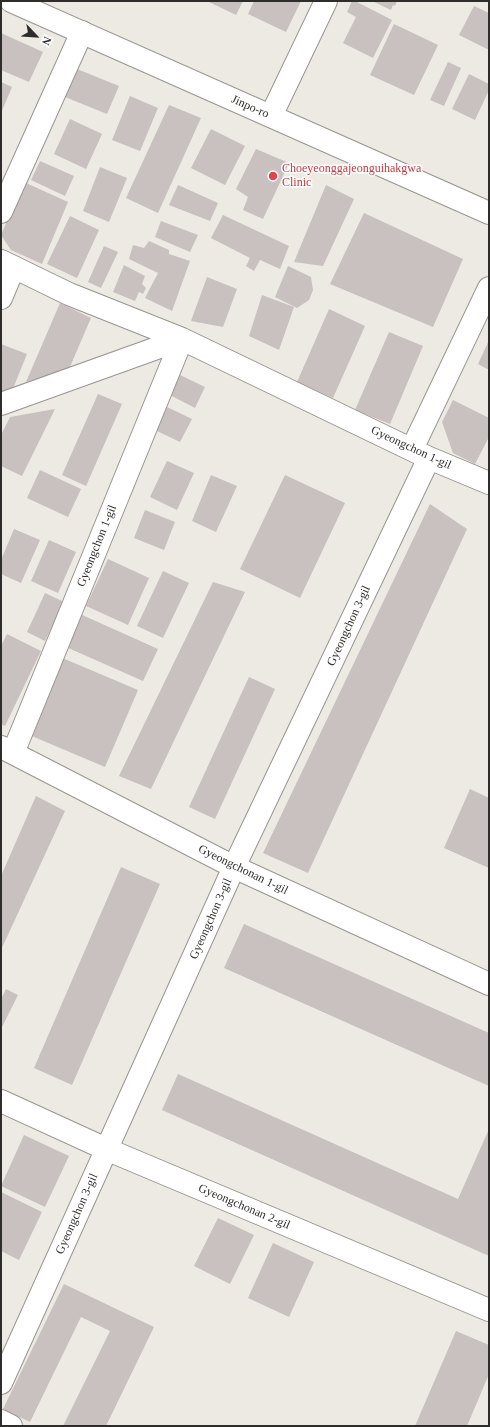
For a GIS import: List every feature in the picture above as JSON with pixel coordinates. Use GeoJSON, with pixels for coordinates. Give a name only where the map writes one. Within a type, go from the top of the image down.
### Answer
{"type":"FeatureCollection","features":[{"type":"Feature","properties":{"kind":"street","name":"Jinpo-ro"},"geometry":{"type":"LineString","coordinates":[[11,1],[489,213]]}},
{"type":"Feature","properties":{"kind":"street"},"geometry":{"type":"LineString","coordinates":[[271,116],[326,1]]}},
{"type":"Feature","properties":{"kind":"street"},"geometry":{"type":"LineString","coordinates":[[1,212],[82,32]]}},
{"type":"Feature","properties":{"kind":"street"},"geometry":{"type":"LineString","coordinates":[[1,298],[8,264]]}},
{"type":"Feature","properties":{"kind":"street","name":"Gyeongchon 1-gil"},"geometry":{"type":"LineString","coordinates":[[8,264],[70,294],[182,339],[421,453],[489,483]]}},
{"type":"Feature","properties":{"kind":"street","name":"Gyeongchon 3-gil"},"geometry":{"type":"LineString","coordinates":[[1,1384],[421,453],[489,288]]}},
{"type":"Feature","properties":{"kind":"street"},"geometry":{"type":"LineString","coordinates":[[1,404],[182,339]]}},
{"type":"Feature","properties":{"kind":"street","name":"Gyeongchon 1-gil"},"geometry":{"type":"LineString","coordinates":[[7,750],[182,339]]}},
{"type":"Feature","properties":{"kind":"street","name":"Gyeongchonan 1-gil"},"geometry":{"type":"LineString","coordinates":[[7,750],[234,867],[489,984]]}},
{"type":"Feature","properties":{"kind":"street","name":"Gyeongchonan 2-gil"},"geometry":{"type":"LineString","coordinates":[[1,1101],[106,1149],[489,1310]]}},
{"type":"Feature","properties":{"kind":"street"},"geometry":{"type":"LineString","coordinates":[[1,1422],[11,1426]]}},
{"type":"Feature","properties":{"kind":"building"},"geometry":{"type":"Polygon","coordinates":[[[207,1],[243,1],[236,15],[207,1]]]}},
{"type":"Feature","properties":{"kind":"building"},"geometry":{"type":"Polygon","coordinates":[[[254,1],[301,1],[286,32],[248,14],[254,1]]]}},
{"type":"Feature","properties":{"kind":"building"},"geometry":{"type":"Polygon","coordinates":[[[352,1],[355,1],[392,20],[373,58],[343,43],[356,17],[347,12],[352,1]]]}},
{"type":"Feature","properties":{"kind":"building"},"geometry":{"type":"Polygon","coordinates":[[[372,1],[397,1],[391,10],[372,1]]]}},
{"type":"Feature","properties":{"kind":"building"},"geometry":{"type":"Polygon","coordinates":[[[474,6],[489,13],[489,50],[459,35],[474,6]]]}},
{"type":"Feature","properties":{"kind":"building"},"geometry":{"type":"Polygon","coordinates":[[[394,24],[438,45],[414,95],[370,75],[394,24]]]}},
{"type":"Feature","properties":{"kind":"building"},"geometry":{"type":"Polygon","coordinates":[[[1,33],[43,52],[29,82],[1,70],[1,33]]]}},
{"type":"Feature","properties":{"kind":"building"},"geometry":{"type":"Polygon","coordinates":[[[448,62],[461,68],[444,106],[430,100],[448,62]]]}},
{"type":"Feature","properties":{"kind":"building"},"geometry":{"type":"Polygon","coordinates":[[[77,69],[119,86],[107,114],[65,97],[77,69]]]}},
{"type":"Feature","properties":{"kind":"building"},"geometry":{"type":"Polygon","coordinates":[[[469,74],[489,84],[489,90],[475,120],[452,109],[469,74]]]}},
{"type":"Feature","properties":{"kind":"building"},"geometry":{"type":"Polygon","coordinates":[[[1,82],[12,87],[1,113],[1,82]]]}},
{"type":"Feature","properties":{"kind":"building"},"geometry":{"type":"Polygon","coordinates":[[[130,96],[158,108],[140,151],[112,140],[130,96]]]}},
{"type":"Feature","properties":{"kind":"building"},"geometry":{"type":"Polygon","coordinates":[[[169,105],[201,118],[158,213],[126,198],[169,105]]]}},
{"type":"Feature","properties":{"kind":"building"},"geometry":{"type":"Polygon","coordinates":[[[70,119],[102,134],[86,169],[54,154],[70,119]]]}},
{"type":"Feature","properties":{"kind":"building"},"geometry":{"type":"Polygon","coordinates":[[[211,129],[245,146],[225,185],[191,168],[211,129]]]}},
{"type":"Feature","properties":{"kind":"building"},"geometry":{"type":"Polygon","coordinates":[[[256,149],[289,163],[263,219],[243,210],[248,197],[236,189],[256,149]]]}},
{"type":"Feature","properties":{"kind":"building"},"geometry":{"type":"Polygon","coordinates":[[[40,161],[74,176],[65,196],[31,180],[40,161]]]}},
{"type":"Feature","properties":{"kind":"building"},"geometry":{"type":"Polygon","coordinates":[[[100,167],[127,178],[109,222],[83,211],[100,167]]]}},
{"type":"Feature","properties":{"kind":"building"},"geometry":{"type":"Polygon","coordinates":[[[24,182],[68,202],[42,264],[11,250],[1,235],[24,182]]]}},
{"type":"Feature","properties":{"kind":"building"},"geometry":{"type":"Polygon","coordinates":[[[178,185],[218,203],[210,221],[169,205],[178,185]]]}},
{"type":"Feature","properties":{"kind":"building"},"geometry":{"type":"Polygon","coordinates":[[[326,185],[354,199],[323,266],[294,262],[326,185]]]}},
{"type":"Feature","properties":{"kind":"building"},"geometry":{"type":"Polygon","coordinates":[[[364,213],[463,259],[433,327],[330,284],[364,213]]]}},
{"type":"Feature","properties":{"kind":"building"},"geometry":{"type":"Polygon","coordinates":[[[223,215],[289,246],[280,269],[260,260],[254,271],[246,266],[250,258],[211,238],[223,215]]]}},
{"type":"Feature","properties":{"kind":"building"},"geometry":{"type":"Polygon","coordinates":[[[70,216],[99,230],[77,278],[47,264],[70,216]]]}},
{"type":"Feature","properties":{"kind":"building"},"geometry":{"type":"Polygon","coordinates":[[[161,221],[198,235],[190,252],[155,237],[161,221]]]}},
{"type":"Feature","properties":{"kind":"building"},"geometry":{"type":"Polygon","coordinates":[[[149,241],[169,250],[169,254],[190,261],[172,311],[145,298],[158,273],[129,259],[133,245],[144,248],[149,241]]]}},
{"type":"Feature","properties":{"kind":"building"},"geometry":{"type":"Polygon","coordinates":[[[104,246],[118,252],[101,288],[88,282],[104,246]]]}},
{"type":"Feature","properties":{"kind":"building"},"geometry":{"type":"Polygon","coordinates":[[[124,265],[145,276],[142,284],[146,288],[143,294],[139,292],[135,301],[113,292],[124,265]]]}},
{"type":"Feature","properties":{"kind":"building"},"geometry":{"type":"Polygon","coordinates":[[[288,266],[311,277],[313,290],[309,300],[297,308],[275,297],[288,266]]]}},
{"type":"Feature","properties":{"kind":"building"},"geometry":{"type":"Polygon","coordinates":[[[207,277],[237,289],[223,327],[191,321],[207,277]]]}},
{"type":"Feature","properties":{"kind":"building"},"geometry":{"type":"Polygon","coordinates":[[[262,295],[294,307],[279,350],[249,336],[262,295]]]}},
{"type":"Feature","properties":{"kind":"building"},"geometry":{"type":"Polygon","coordinates":[[[60,303],[91,318],[69,369],[26,382],[60,303]]]}},
{"type":"Feature","properties":{"kind":"building"},"geometry":{"type":"Polygon","coordinates":[[[329,309],[365,326],[333,398],[297,382],[329,309]]]}},
{"type":"Feature","properties":{"kind":"building"},"geometry":{"type":"Polygon","coordinates":[[[389,332],[423,346],[390,424],[355,410],[389,332]]]}},
{"type":"Feature","properties":{"kind":"building"},"geometry":{"type":"Polygon","coordinates":[[[489,340],[489,370],[478,364],[489,340]]]}},
{"type":"Feature","properties":{"kind":"building"},"geometry":{"type":"Polygon","coordinates":[[[1,344],[27,354],[12,391],[1,393],[1,344]]]}},
{"type":"Feature","properties":{"kind":"building"},"geometry":{"type":"Polygon","coordinates":[[[178,374],[205,387],[195,408],[168,394],[178,374]]]}},
{"type":"Feature","properties":{"kind":"building"},"geometry":{"type":"Polygon","coordinates":[[[98,394],[122,404],[86,486],[62,475],[98,394]]]}},
{"type":"Feature","properties":{"kind":"building"},"geometry":{"type":"Polygon","coordinates":[[[453,400],[489,418],[489,437],[475,464],[453,453],[442,422],[453,400]]]}},
{"type":"Feature","properties":{"kind":"building"},"geometry":{"type":"Polygon","coordinates":[[[167,407],[192,419],[180,442],[155,430],[167,407]]]}},
{"type":"Feature","properties":{"kind":"building"},"geometry":{"type":"Polygon","coordinates":[[[55,409],[22,476],[1,466],[1,435],[10,417],[55,409]]]}},
{"type":"Feature","properties":{"kind":"building"},"geometry":{"type":"Polygon","coordinates":[[[167,461],[194,473],[177,510],[150,497],[167,461]]]}},
{"type":"Feature","properties":{"kind":"building"},"geometry":{"type":"Polygon","coordinates":[[[40,470],[81,489],[68,517],[27,498],[40,470]]]}},
{"type":"Feature","properties":{"kind":"building"},"geometry":{"type":"Polygon","coordinates":[[[211,475],[237,486],[216,532],[192,521],[211,475]]]}},
{"type":"Feature","properties":{"kind":"building"},"geometry":{"type":"Polygon","coordinates":[[[285,475],[345,503],[300,598],[240,569],[285,475]]]}},
{"type":"Feature","properties":{"kind":"building"},"geometry":{"type":"Polygon","coordinates":[[[430,504],[467,529],[308,873],[263,853],[430,504]]]}},
{"type":"Feature","properties":{"kind":"building"},"geometry":{"type":"Polygon","coordinates":[[[145,510],[175,522],[164,550],[134,538],[145,510]]]}},
{"type":"Feature","properties":{"kind":"building"},"geometry":{"type":"Polygon","coordinates":[[[14,529],[40,540],[21,583],[1,574],[1,560],[14,529]]]}},
{"type":"Feature","properties":{"kind":"building"},"geometry":{"type":"Polygon","coordinates":[[[49,540],[76,552],[58,593],[31,581],[49,540]]]}},
{"type":"Feature","properties":{"kind":"building"},"geometry":{"type":"Polygon","coordinates":[[[108,559],[149,578],[128,625],[86,606],[108,559]]]}},
{"type":"Feature","properties":{"kind":"building"},"geometry":{"type":"Polygon","coordinates":[[[163,571],[189,583],[163,638],[137,626],[163,571]]]}},
{"type":"Feature","properties":{"kind":"building"},"geometry":{"type":"Polygon","coordinates":[[[213,582],[245,592],[151,789],[119,776],[213,582]]]}},
{"type":"Feature","properties":{"kind":"building"},"geometry":{"type":"Polygon","coordinates":[[[45,593],[64,602],[45,641],[27,632],[45,593]]]}},
{"type":"Feature","properties":{"kind":"building"},"geometry":{"type":"Polygon","coordinates":[[[80,614],[158,649],[143,681],[66,647],[80,614]]]}},
{"type":"Feature","properties":{"kind":"building"},"geometry":{"type":"Polygon","coordinates":[[[7,634],[41,651],[5,726],[1,724],[1,646],[7,634]]]}},
{"type":"Feature","properties":{"kind":"building"},"geometry":{"type":"Polygon","coordinates":[[[60,657],[138,690],[105,767],[27,734],[60,657]]]}},
{"type":"Feature","properties":{"kind":"building"},"geometry":{"type":"Polygon","coordinates":[[[249,677],[275,689],[215,819],[189,807],[249,677]]]}},
{"type":"Feature","properties":{"kind":"building"},"geometry":{"type":"Polygon","coordinates":[[[470,789],[489,798],[489,868],[444,848],[470,789]]]}},
{"type":"Feature","properties":{"kind":"building"},"geometry":{"type":"Polygon","coordinates":[[[36,796],[65,811],[1,950],[1,876],[36,796]]]}},
{"type":"Feature","properties":{"kind":"building"},"geometry":{"type":"Polygon","coordinates":[[[121,867],[160,884],[72,1085],[34,1068],[121,867]]]}},
{"type":"Feature","properties":{"kind":"building"},"geometry":{"type":"Polygon","coordinates":[[[244,924],[489,1033],[489,1086],[224,968],[244,924]]]}},
{"type":"Feature","properties":{"kind":"building"},"geometry":{"type":"Polygon","coordinates":[[[6,989],[18,995],[1,1029],[1,999],[6,989]]]}},
{"type":"Feature","properties":{"kind":"building"},"geometry":{"type":"Polygon","coordinates":[[[178,1074],[458,1199],[489,1129],[489,1256],[162,1110],[178,1074]]]}},
{"type":"Feature","properties":{"kind":"building"},"geometry":{"type":"Polygon","coordinates":[[[24,1135],[69,1156],[45,1207],[1,1186],[24,1135]]]}},
{"type":"Feature","properties":{"kind":"building"},"geometry":{"type":"Polygon","coordinates":[[[1,1192],[42,1212],[19,1260],[1,1251],[1,1192]]]}},
{"type":"Feature","properties":{"kind":"building"},"geometry":{"type":"Polygon","coordinates":[[[218,1218],[254,1235],[230,1284],[194,1266],[218,1218]]]}},
{"type":"Feature","properties":{"kind":"building"},"geometry":{"type":"Polygon","coordinates":[[[273,1243],[314,1262],[289,1317],[248,1298],[273,1243]]]}},
{"type":"Feature","properties":{"kind":"building"},"geometry":{"type":"Polygon","coordinates":[[[64,1284],[154,1327],[106,1426],[63,1426],[110,1331],[81,1317],[30,1422],[3,1409],[64,1284]]]}},
{"type":"Feature","properties":{"kind":"building"},"geometry":{"type":"Polygon","coordinates":[[[456,1331],[489,1345],[489,1374],[467,1426],[415,1426],[456,1331]]]}},
{"type":"Feature","properties":{"kind":"place","name":"Choeyeonggajeonguihakgwa Clinic"},"geometry":{"type":"Point","coordinates":[273,176]}}]}
